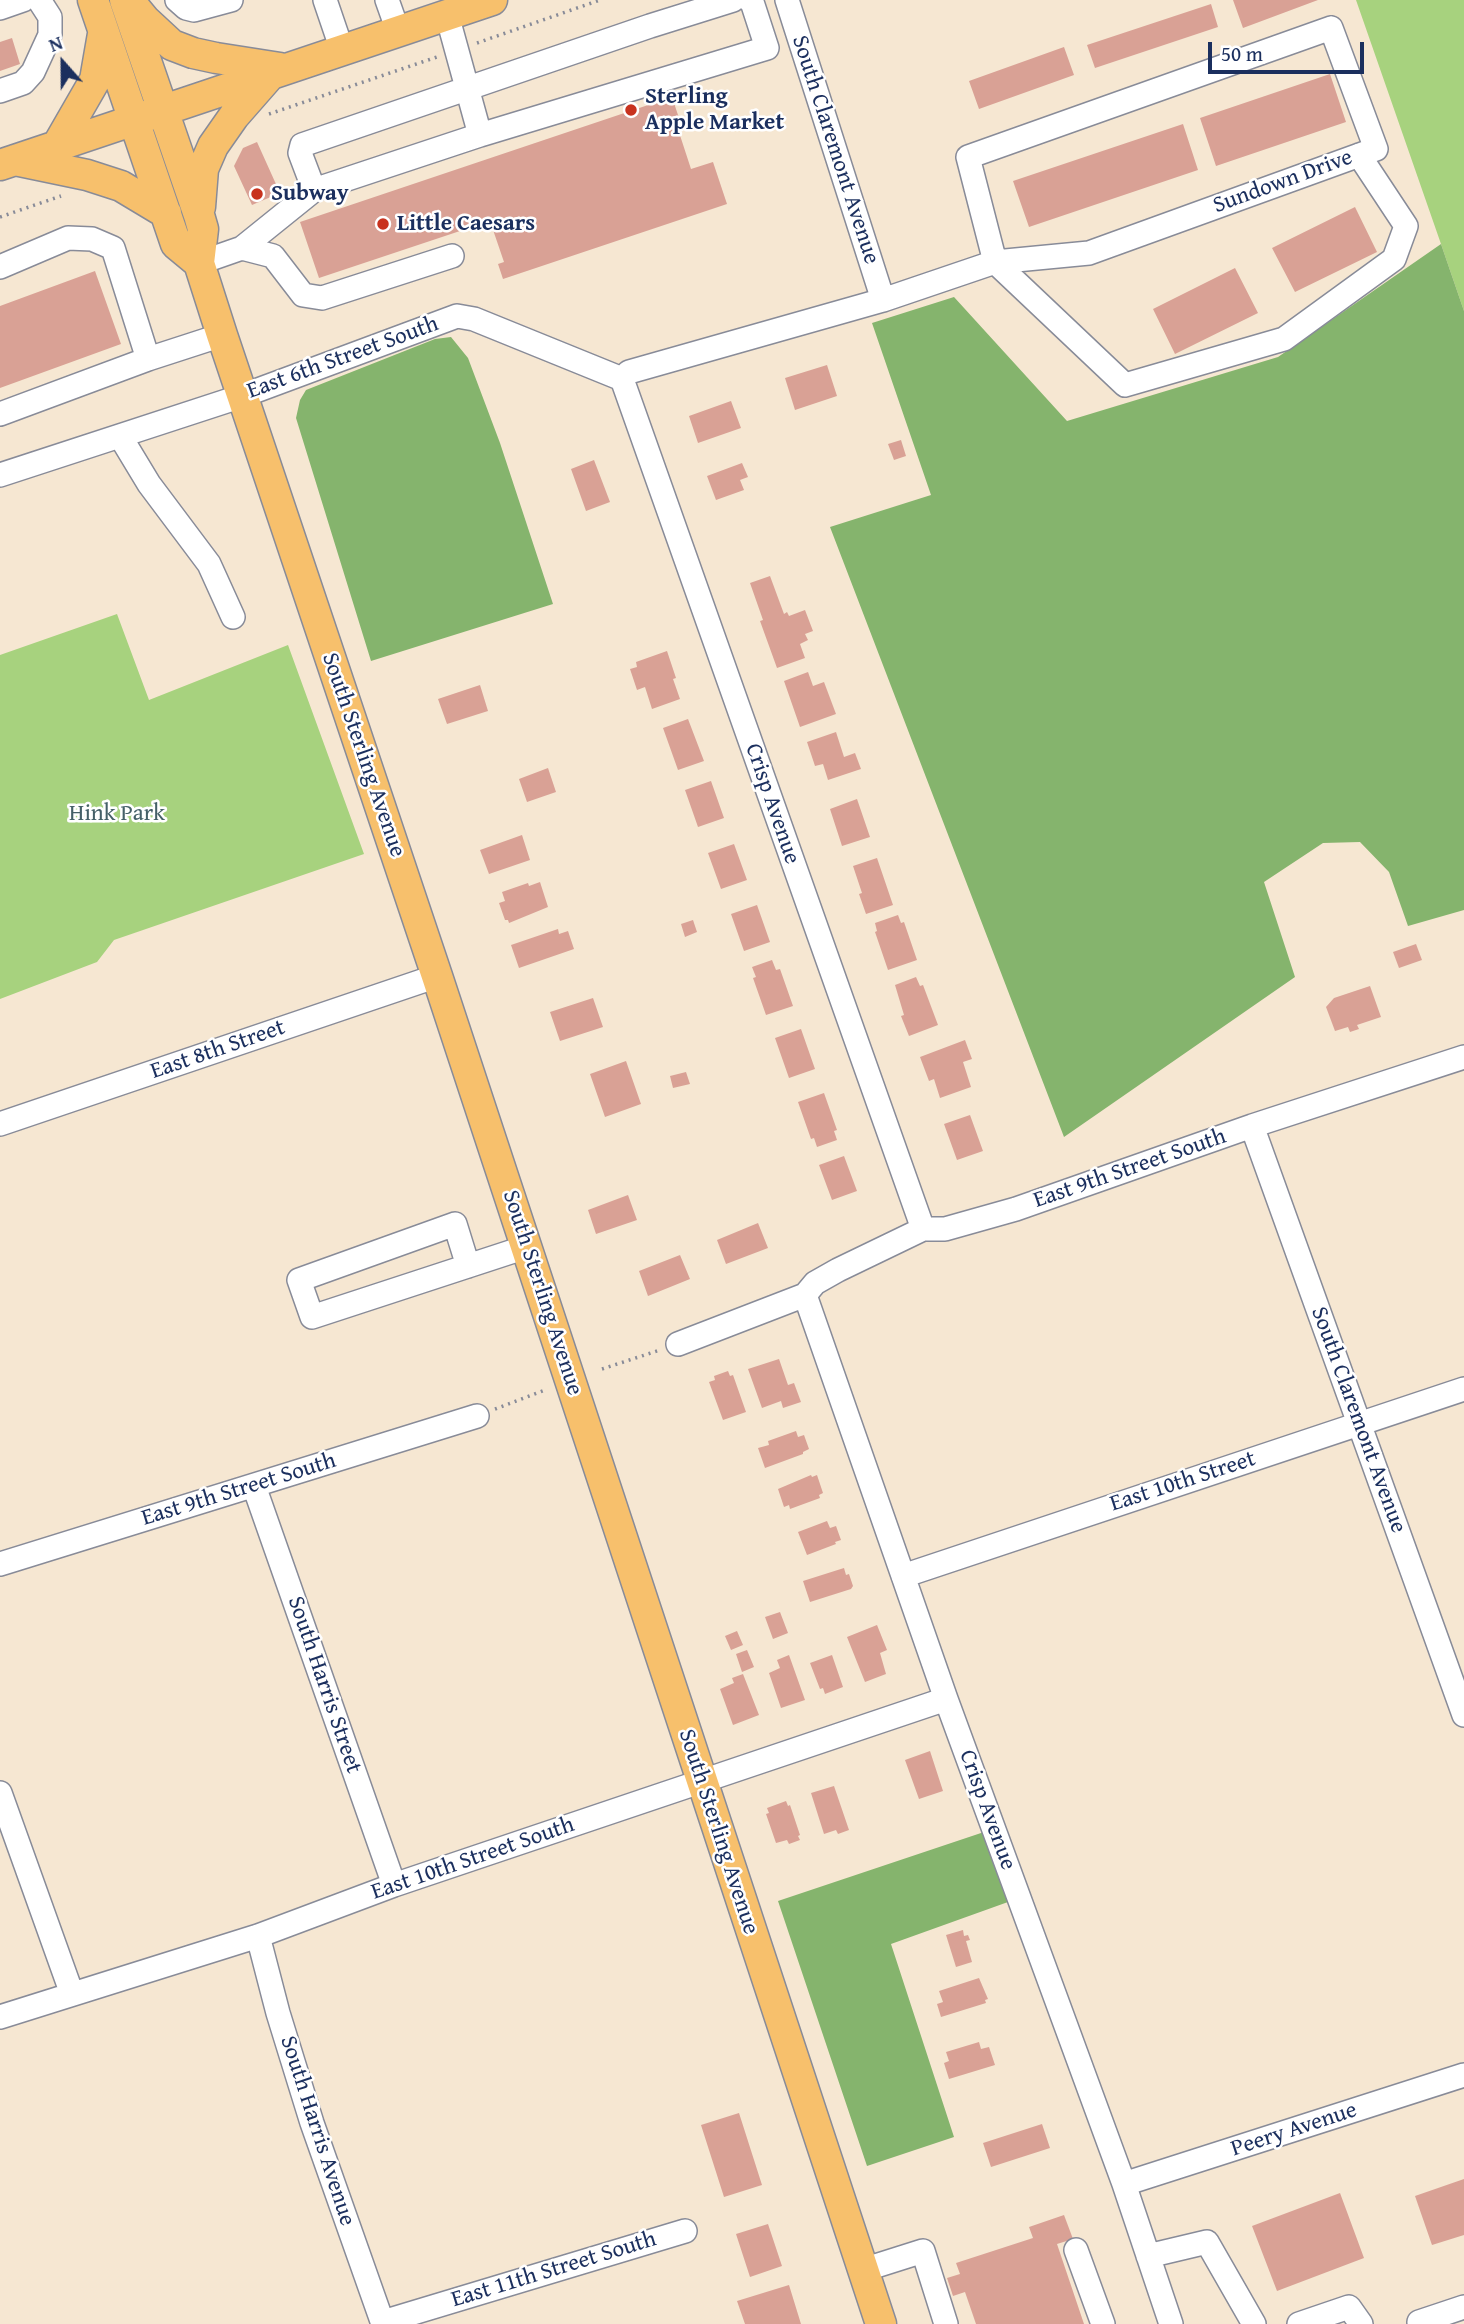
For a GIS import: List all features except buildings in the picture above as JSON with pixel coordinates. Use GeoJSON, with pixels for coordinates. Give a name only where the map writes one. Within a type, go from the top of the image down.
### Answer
{"type":"FeatureCollection","features":[{"type":"Feature","properties":{"kind":"main road","name":"South Sterling Avenue"},"geometry":{"type":"LineString","coordinates":[[93,0],[176,244],[199,264]]}},
{"type":"Feature","properties":{"kind":"main road","name":"South Sterling Avenue"},"geometry":{"type":"LineString","coordinates":[[127,0],[203,229],[199,264],[222,335],[437,976],[881,2324]]}},
{"type":"Feature","properties":{"kind":"main road"},"geometry":{"type":"LineString","coordinates":[[127,0],[172,46],[279,71]]}},
{"type":"Feature","properties":{"kind":"main road"},"geometry":{"type":"LineString","coordinates":[[7,163],[492,0]]}},
{"type":"Feature","properties":{"kind":"main road"},"geometry":{"type":"LineString","coordinates":[[57,146],[95,80],[104,30]]}},
{"type":"Feature","properties":{"kind":"main road"},"geometry":{"type":"LineString","coordinates":[[199,215],[203,169],[213,146],[234,116],[279,71]]}},
{"type":"Feature","properties":{"kind":"main road"},"geometry":{"type":"LineString","coordinates":[[7,163],[88,175],[121,186],[166,213]]}},
{"type":"Feature","properties":{"kind":"street"},"geometry":{"type":"LineString","coordinates":[[0,8],[23,0]]}},
{"type":"Feature","properties":{"kind":"street"},"geometry":{"type":"LineString","coordinates":[[0,91],[23,83],[33,72],[50,35],[50,17],[39,0]]}},
{"type":"Feature","properties":{"kind":"street"},"geometry":{"type":"LineString","coordinates":[[177,0],[186,8],[194,10],[231,0]]}},
{"type":"Feature","properties":{"kind":"street"},"geometry":{"type":"LineString","coordinates":[[325,0],[342,50]]}},
{"type":"Feature","properties":{"kind":"street"},"geometry":{"type":"LineString","coordinates":[[387,0],[398,32]]}},
{"type":"Feature","properties":{"kind":"street"},"geometry":{"type":"LineString","coordinates":[[314,190],[300,153],[302,145],[733,0]]}},
{"type":"Feature","properties":{"kind":"street"},"geometry":{"type":"LineString","coordinates":[[749,0],[752,2],[767,48]]}},
{"type":"Feature","properties":{"kind":"street","name":"South Claremont Avenue"},"geometry":{"type":"LineString","coordinates":[[788,0],[883,300]]}},
{"type":"Feature","properties":{"kind":"street"},"geometry":{"type":"LineString","coordinates":[[447,15],[480,135]]}},
{"type":"Feature","properties":{"kind":"street","name":"Sundown Drive"},"geometry":{"type":"LineString","coordinates":[[883,300],[995,262],[1089,253],[1376,149],[1331,28],[968,157],[995,262]]}},
{"type":"Feature","properties":{"kind":"street"},"geometry":{"type":"LineString","coordinates":[[199,264],[242,248],[314,190],[480,135],[800,38]]}},
{"type":"Feature","properties":{"kind":"street"},"geometry":{"type":"LineString","coordinates":[[995,262],[1125,385],[1284,339],[1394,260],[1406,226],[1359,155]]}},
{"type":"Feature","properties":{"kind":"street"},"geometry":{"type":"LineString","coordinates":[[0,267],[68,238],[92,239],[113,248],[148,359]]}},
{"type":"Feature","properties":{"kind":"street"},"geometry":{"type":"LineString","coordinates":[[242,248],[273,256],[303,295],[322,298],[452,256]]}},
{"type":"Feature","properties":{"kind":"street"},"geometry":{"type":"LineString","coordinates":[[622,379],[629,372],[883,300]]}},
{"type":"Feature","properties":{"kind":"street","name":"East 6th Street South"},"geometry":{"type":"LineString","coordinates":[[0,475],[242,396],[457,316],[474,319],[622,379]]}},
{"type":"Feature","properties":{"kind":"street"},"geometry":{"type":"LineString","coordinates":[[0,414],[148,359],[222,335]]}},
{"type":"Feature","properties":{"kind":"street","name":"Crisp Avenue"},"geometry":{"type":"LineString","coordinates":[[622,379],[923,1229]]}},
{"type":"Feature","properties":{"kind":"street"},"geometry":{"type":"LineString","coordinates":[[120,436],[149,484],[209,564],[233,617]]}},
{"type":"Feature","properties":{"kind":"street","name":"East 8th Street"},"geometry":{"type":"LineString","coordinates":[[0,1124],[437,976]]}},
{"type":"Feature","properties":{"kind":"street","name":"East 9th Street South"},"geometry":{"type":"LineString","coordinates":[[678,1344],[804,1295],[815,1283],[838,1270],[923,1229],[945,1229],[1016,1209],[1252,1126],[1464,1057]]}},
{"type":"Feature","properties":{"kind":"street","name":"South Claremont Avenue"},"geometry":{"type":"LineString","coordinates":[[1252,1126],[1464,1715]]}},
{"type":"Feature","properties":{"kind":"street"},"geometry":{"type":"LineString","coordinates":[[468,1266],[455,1224],[299,1280],[312,1317],[468,1266],[526,1247]]}},
{"type":"Feature","properties":{"kind":"street","name":"Crisp Avenue"},"geometry":{"type":"LineString","coordinates":[[804,1295],[946,1699],[1124,2184],[1171,2324]]}},
{"type":"Feature","properties":{"kind":"street","name":"East 10th Street"},"geometry":{"type":"LineString","coordinates":[[903,1576],[1464,1389]]}},
{"type":"Feature","properties":{"kind":"street","name":"East 9th Street South"},"geometry":{"type":"LineString","coordinates":[[0,1564],[477,1416]]}},
{"type":"Feature","properties":{"kind":"street","name":"South Harris Street"},"geometry":{"type":"LineString","coordinates":[[254,1486],[394,1885]]}},
{"type":"Feature","properties":{"kind":"street","name":"East 10th Street South"},"geometry":{"type":"LineString","coordinates":[[0,2017],[258,1936],[394,1885],[946,1699]]}},
{"type":"Feature","properties":{"kind":"street"},"geometry":{"type":"LineString","coordinates":[[0,1793],[72,1994]]}},
{"type":"Feature","properties":{"kind":"street","name":"South Harris Avenue"},"geometry":{"type":"LineString","coordinates":[[258,1936],[278,2013],[312,2123],[383,2323]]}},
{"type":"Feature","properties":{"kind":"street","name":"Peery Avenue"},"geometry":{"type":"LineString","coordinates":[[1124,2184],[1464,2075]]}},
{"type":"Feature","properties":{"kind":"street","name":"East 11th Street South"},"geometry":{"type":"LineString","coordinates":[[383,2323],[685,2231]]}},
{"type":"Feature","properties":{"kind":"street"},"geometry":{"type":"LineString","coordinates":[[1148,2256],[1207,2242],[1254,2324]]}},
{"type":"Feature","properties":{"kind":"street"},"geometry":{"type":"LineString","coordinates":[[1076,2250],[1102,2324]]}},
{"type":"Feature","properties":{"kind":"street"},"geometry":{"type":"LineString","coordinates":[[863,2270],[923,2251],[946,2324]]}},
{"type":"Feature","properties":{"kind":"street"},"geometry":{"type":"LineString","coordinates":[[1299,2324],[1349,2307],[1361,2324]]}},
{"type":"Feature","properties":{"kind":"street"},"geometry":{"type":"LineString","coordinates":[[1419,2322],[1464,2307]]}},
{"type":"Feature","properties":{"kind":"path"},"geometry":{"type":"LineString","coordinates":[[267,115],[600,0]]}},
{"type":"Feature","properties":{"kind":"path"},"geometry":{"type":"LineString","coordinates":[[0,217],[68,193]]}},
{"type":"Feature","properties":{"kind":"path"},"geometry":{"type":"LineString","coordinates":[[602,1369],[678,1344]]}},
{"type":"Feature","properties":{"kind":"path"},"geometry":{"type":"LineString","coordinates":[[477,1416],[545,1390]]}},
{"type":"Feature","properties":{"kind":"green space"},"geometry":{"type":"Polygon","coordinates":[[[1356,0],[1464,0],[1464,311],[1441,244],[1356,0]]]}},
{"type":"Feature","properties":{"kind":"green space"},"geometry":{"type":"Polygon","coordinates":[[[1441,244],[1464,311],[1464,910],[1408,926],[1389,872],[1360,842],[1323,843],[1264,882],[1295,977],[1064,1137],[830,527],[931,495],[872,323],[954,297],[1067,421],[1278,357],[1441,244]]]}},
{"type":"Feature","properties":{"kind":"green space"},"geometry":{"type":"Polygon","coordinates":[[[451,337],[468,358],[500,443],[553,604],[371,661],[296,418],[300,400],[306,390],[435,339],[451,337]]]}},
{"type":"Feature","properties":{"kind":"green space","name":"Hink Park"},"geometry":{"type":"Polygon","coordinates":[[[117,614],[149,700],[288,645],[364,854],[114,940],[97,962],[0,999],[0,655],[117,614]]]}},
{"type":"Feature","properties":{"kind":"green space"},"geometry":{"type":"Polygon","coordinates":[[[984,1832],[1008,1902],[891,1944],[954,2137],[867,2166],[778,1901],[984,1832]]]}},
{"type":"Feature","properties":{"kind":"place","name":"Sterling Apple Market"},"geometry":{"type":"Point","coordinates":[631,110]}},
{"type":"Feature","properties":{"kind":"place","name":"Subway"},"geometry":{"type":"Point","coordinates":[257,194]}},
{"type":"Feature","properties":{"kind":"place","name":"Little Caesars"},"geometry":{"type":"Point","coordinates":[383,224]}}]}
